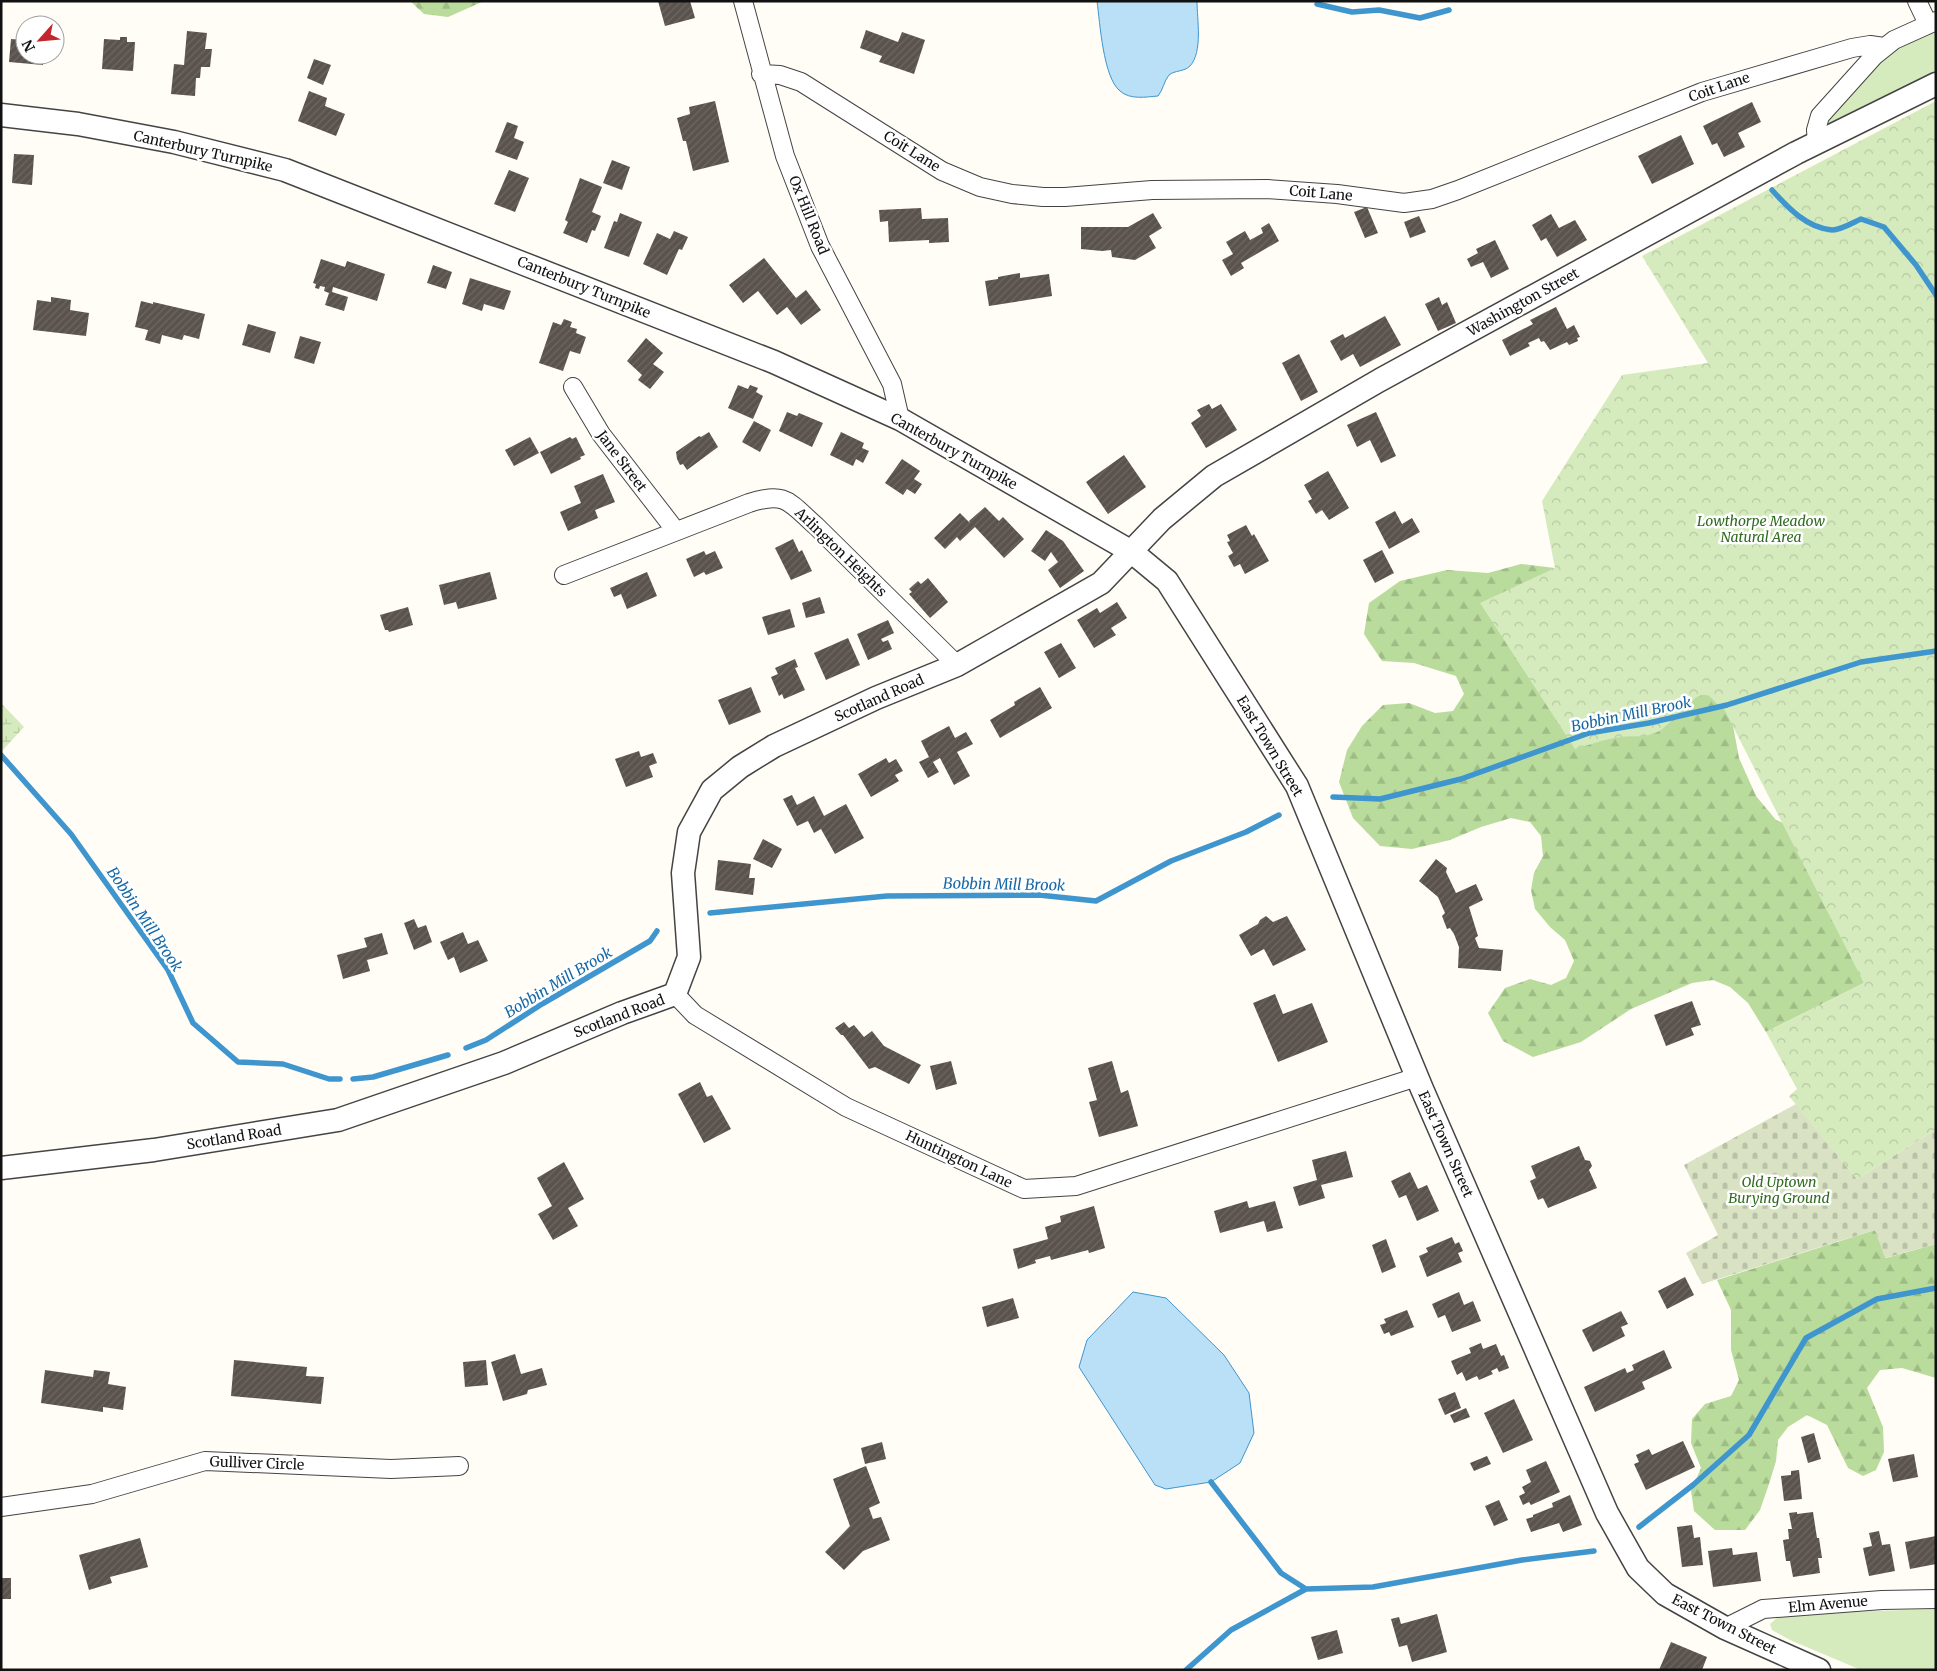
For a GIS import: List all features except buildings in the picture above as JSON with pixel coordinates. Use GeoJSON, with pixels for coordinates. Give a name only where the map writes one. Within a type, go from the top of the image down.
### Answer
{"type":"FeatureCollection","features":[{"type":"Feature","properties":{"kind":"street","name":"Ox Hill Road"},"geometry":{"type":"LineString","coordinates":[[743,1],[761,74],[785,156],[820,246],[892,384],[900,419]]}},
{"type":"Feature","properties":{"kind":"street"},"geometry":{"type":"LineString","coordinates":[[1817,143],[1816,130],[1820,116],[1836,97],[1884,47],[1901,36],[1932,22],[1917,1]]}},
{"type":"Feature","properties":{"kind":"street","name":"Coit Lane"},"geometry":{"type":"LineString","coordinates":[[761,74],[780,75],[802,82],[942,171],[968,183],[1004,193],[1043,197],[1152,190],[1268,188],[1337,194],[1404,203],[1432,199],[1458,190],[1718,87],[1852,48],[1870,44],[1884,47]]}},
{"type":"Feature","properties":{"kind":"street","name":"Washington Street"},"geometry":{"type":"LineString","coordinates":[[1132,552],[1162,519],[1214,476],[1389,375],[1817,143],[1936,84]]}},
{"type":"Feature","properties":{"kind":"street","name":"Canterbury Turnpike"},"geometry":{"type":"LineString","coordinates":[[1,115],[78,124],[174,142],[285,170],[774,362],[900,419],[1132,552]]}},
{"type":"Feature","properties":{"kind":"street","name":"Jane Street"},"geometry":{"type":"LineString","coordinates":[[573,387],[601,434],[676,531]]}},
{"type":"Feature","properties":{"kind":"street","name":"Arlington Heights"},"geometry":{"type":"LineString","coordinates":[[564,575],[757,500],[773,497],[782,498],[816,526],[957,664]]}},
{"type":"Feature","properties":{"kind":"street","name":"Scotland Road"},"geometry":{"type":"LineString","coordinates":[[1,1168],[154,1150],[338,1120],[504,1063],[622,1013],[674,994],[689,957],[683,873],[689,832],[712,790],[740,767],[774,746],[876,698],[957,664],[1101,583],[1132,552]]}},
{"type":"Feature","properties":{"kind":"street","name":"East Town Street"},"geometry":{"type":"LineString","coordinates":[[1132,552],[1167,581],[1297,786],[1416,1077],[1607,1513],[1638,1568],[1665,1594],[1725,1628],[1819,1670]]}},
{"type":"Feature","properties":{"kind":"street","name":"Huntington Lane"},"geometry":{"type":"LineString","coordinates":[[674,994],[696,1015],[846,1107],[1024,1189],[1076,1186],[1416,1077]]}},
{"type":"Feature","properties":{"kind":"street","name":"Gulliver Circle"},"geometry":{"type":"LineString","coordinates":[[1,1507],[92,1494],[205,1460],[391,1468],[458,1466]]}},
{"type":"Feature","properties":{"kind":"street","name":"Elm Avenue"},"geometry":{"type":"LineString","coordinates":[[1725,1628],[1763,1609],[1882,1600],[1936,1599]]}},
{"type":"Feature","properties":{"kind":"green space"},"geometry":{"type":"Polygon","coordinates":[[[410,1],[484,1],[448,17],[424,14],[410,1]]]}},
{"type":"Feature","properties":{"kind":"green space"},"geometry":{"type":"Polygon","coordinates":[[[1936,32],[1936,72],[1829,123],[1826,118],[1862,79],[1889,54],[1919,37],[1936,32]]]}},
{"type":"Feature","properties":{"kind":"green space","name":"Lowthorpe Meadow Natural Area"},"geometry":{"type":"Polygon","coordinates":[[[1936,101],[1936,1129],[1857,1179],[1789,1096],[1797,1089],[1766,1032],[1864,983],[1723,707],[1709,696],[1702,695],[1692,700],[1656,733],[1645,736],[1614,738],[1575,749],[1480,603],[1555,568],[1542,501],[1622,375],[1708,363],[1642,256],[1936,101]]]}},
{"type":"Feature","properties":{"kind":"green space"},"geometry":{"type":"Polygon","coordinates":[[[1521,564],[1555,568],[1720,679],[1732,720],[1739,758],[1756,796],[1776,820],[1800,830],[1864,983],[1766,1032],[1748,1003],[1730,987],[1713,980],[1692,983],[1631,1009],[1581,1042],[1533,1057],[1503,1041],[1488,1013],[1505,988],[1530,979],[1551,985],[1566,978],[1574,961],[1565,940],[1550,927],[1535,909],[1531,890],[1534,873],[1543,856],[1541,836],[1530,822],[1511,818],[1481,827],[1450,840],[1412,849],[1380,846],[1353,818],[1339,782],[1347,750],[1362,726],[1383,705],[1409,703],[1435,713],[1453,711],[1464,694],[1456,676],[1414,663],[1382,661],[1364,634],[1369,603],[1400,581],[1447,570],[1488,573],[1521,564]]]}},
{"type":"Feature","properties":{"kind":"green space"},"geometry":{"type":"Polygon","coordinates":[[[1,703],[24,727],[1,752],[1,703]]]}},
{"type":"Feature","properties":{"kind":"green space","name":"Old Uptown Burying Ground"},"geometry":{"type":"Polygon","coordinates":[[[1796,1104],[1857,1179],[1936,1129],[1936,1244],[1885,1258],[1875,1230],[1702,1284],[1686,1253],[1718,1235],[1684,1165],[1796,1104]]]}},
{"type":"Feature","properties":{"kind":"green space"},"geometry":{"type":"Polygon","coordinates":[[[1875,1230],[1886,1258],[1936,1244],[1936,1378],[1902,1368],[1880,1370],[1867,1388],[1883,1427],[1884,1452],[1876,1470],[1863,1476],[1848,1468],[1827,1425],[1807,1415],[1788,1427],[1778,1440],[1776,1461],[1760,1510],[1745,1530],[1715,1530],[1694,1511],[1691,1491],[1701,1468],[1691,1443],[1692,1419],[1705,1404],[1731,1396],[1739,1380],[1731,1350],[1731,1310],[1717,1280],[1875,1230]]]}},
{"type":"Feature","properties":{"kind":"green space"},"geometry":{"type":"Polygon","coordinates":[[[1936,1609],[1936,1670],[1861,1670],[1790,1640],[1772,1630],[1770,1624],[1779,1616],[1808,1613],[1936,1609]]]}},
{"type":"Feature","properties":{"kind":"water"},"geometry":{"type":"Polygon","coordinates":[[[1097,1],[1197,1],[1198,44],[1194,60],[1188,68],[1169,75],[1158,96],[1138,97],[1124,94],[1114,84],[1106,62],[1097,1]]]}},
{"type":"Feature","properties":{"kind":"water"},"geometry":{"type":"Polygon","coordinates":[[[1133,1292],[1166,1298],[1224,1355],[1249,1393],[1254,1433],[1240,1463],[1211,1482],[1166,1489],[1155,1485],[1079,1367],[1087,1340],[1133,1292]]]}},
{"type":"Feature","properties":{"kind":"waterway"},"geometry":{"type":"LineString","coordinates":[[1317,4],[1352,12],[1379,10],[1420,18],[1449,10]]}},
{"type":"Feature","properties":{"kind":"waterway"},"geometry":{"type":"LineString","coordinates":[[1772,190],[1799,216],[1823,228],[1836,230],[1861,219],[1884,227],[1916,265],[1936,295]]}},
{"type":"Feature","properties":{"kind":"waterway","name":"Bobbin Mill Brook"},"geometry":{"type":"LineString","coordinates":[[1333,797],[1380,799],[1461,779],[1589,733],[1649,723],[1727,705],[1861,662],[1936,651]]}},
{"type":"Feature","properties":{"kind":"waterway","name":"Bobbin Mill Brook"},"geometry":{"type":"LineString","coordinates":[[1,755],[71,834],[168,970],[193,1023],[238,1062],[283,1064],[329,1079],[340,1079]]}},
{"type":"Feature","properties":{"kind":"waterway","name":"Bobbin Mill Brook"},"geometry":{"type":"LineString","coordinates":[[710,913],[887,896],[1039,895],[1096,901],[1171,861],[1246,832],[1279,815]]}},
{"type":"Feature","properties":{"kind":"waterway","name":"Bobbin Mill Brook"},"geometry":{"type":"LineString","coordinates":[[466,1048],[486,1040],[542,1004],[650,941],[657,931]]}},
{"type":"Feature","properties":{"kind":"waterway","name":"Bobbin Mill Brook"},"geometry":{"type":"LineString","coordinates":[[353,1079],[373,1077],[448,1055]]}},
{"type":"Feature","properties":{"kind":"waterway"},"geometry":{"type":"LineString","coordinates":[[1639,1527],[1693,1485],[1749,1435],[1806,1338],[1877,1299],[1936,1288]]}},
{"type":"Feature","properties":{"kind":"waterway"},"geometry":{"type":"LineString","coordinates":[[1211,1482],[1281,1573],[1306,1589]]}},
{"type":"Feature","properties":{"kind":"waterway"},"geometry":{"type":"LineString","coordinates":[[1186,1670],[1231,1630],[1306,1589],[1373,1587],[1522,1560],[1594,1551]]}}]}
